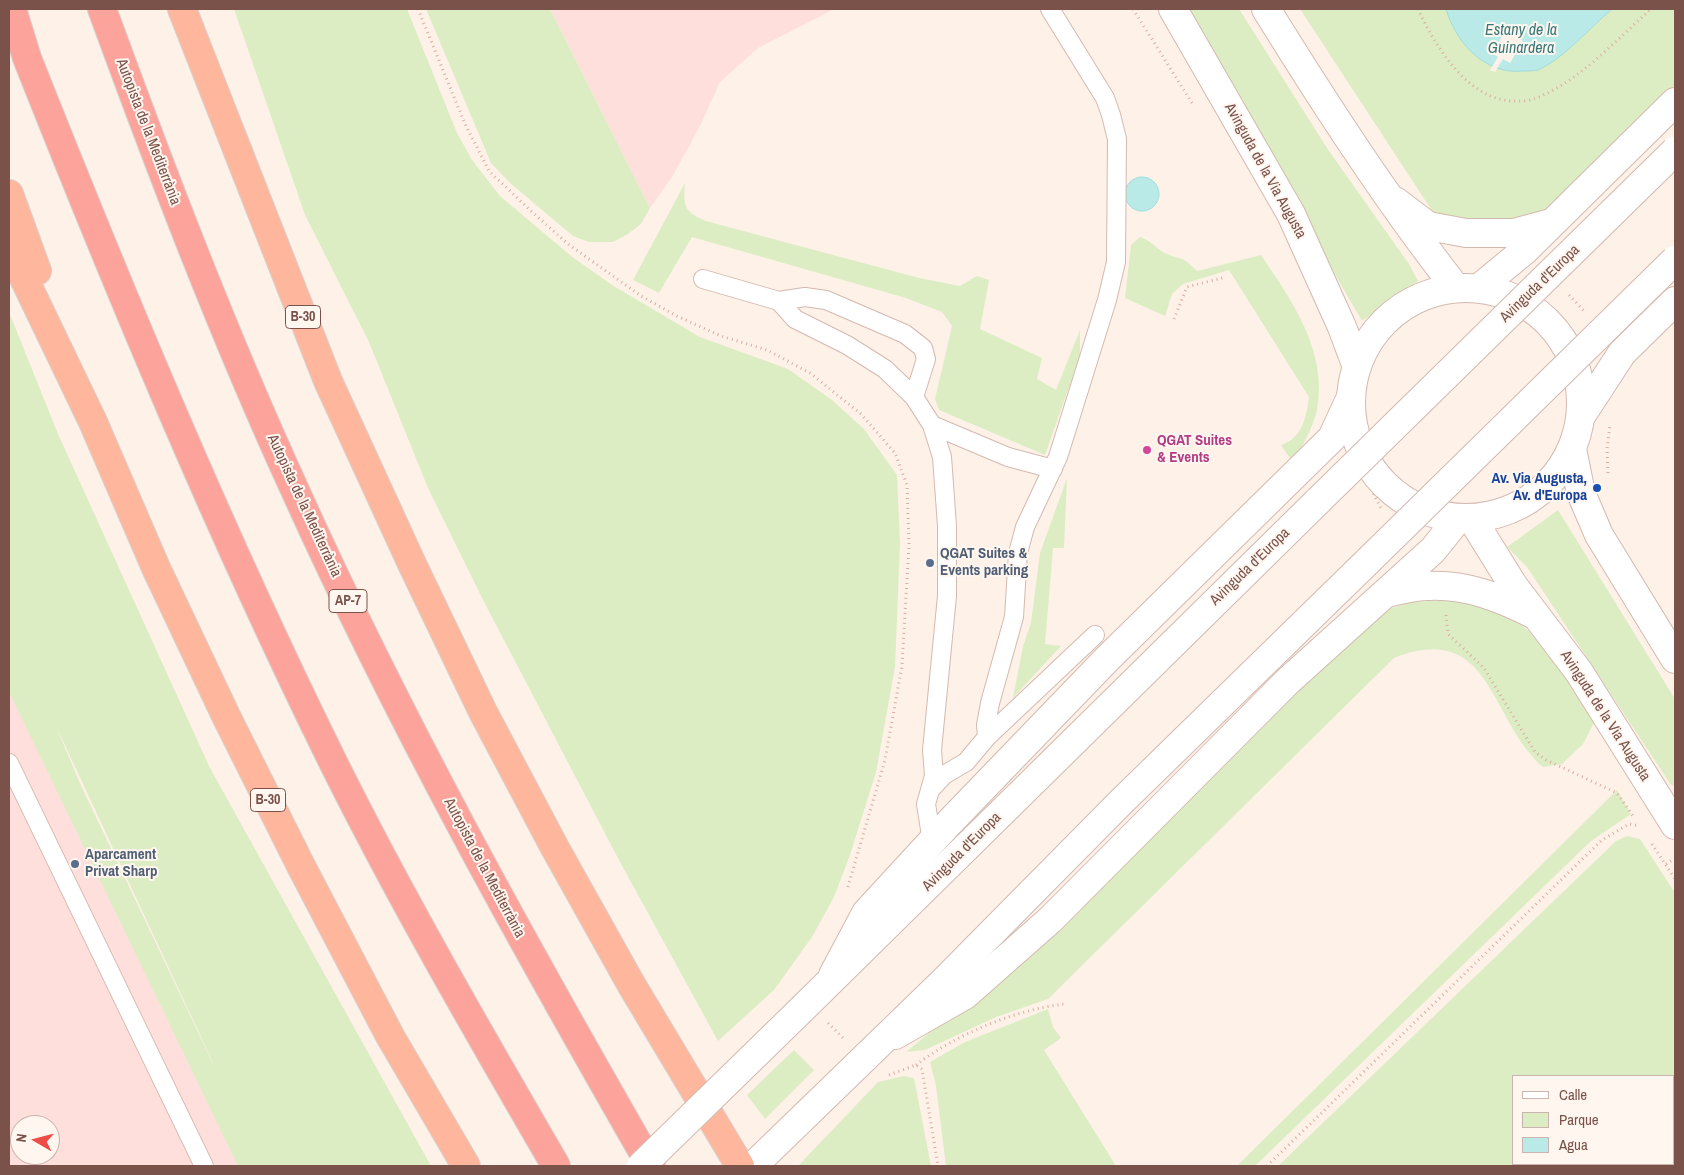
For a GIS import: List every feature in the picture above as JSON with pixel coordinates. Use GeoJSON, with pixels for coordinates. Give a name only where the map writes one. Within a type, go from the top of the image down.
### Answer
{"type":"FeatureCollection","features":[{"type":"Feature","properties":{"kind":"highway"},"geometry":{"type":"LineString","coordinates":[[12,9],[31,67],[160,387],[247,582],[333,762],[405,899],[556,1166]]}},
{"type":"Feature","properties":{"kind":"highway","name":"Autopista de la Mediterrània"},"geometry":{"type":"LineString","coordinates":[[102,9],[143,123],[209,292],[298,498],[411,729],[482,866],[652,1166]]}},
{"type":"Feature","properties":{"kind":"highway","name":"B-30"},"geometry":{"type":"LineString","coordinates":[[182,9],[328,382],[483,712],[555,848],[631,984],[740,1166]]}},
{"type":"Feature","properties":{"kind":"highway","name":"B-30"},"geometry":{"type":"LineString","coordinates":[[9,194],[94,422],[160,577],[301,866],[390,1036],[466,1166]]}},
{"type":"Feature","properties":{"kind":"highway"},"geometry":{"type":"LineString","coordinates":[[9,247],[94,422]]}},
{"type":"Feature","properties":{"kind":"street","name":"Avinguda de la Via Augusta"},"geometry":{"type":"LineString","coordinates":[[1173,9],[1291,214],[1342,327],[1357,367]]}},
{"type":"Feature","properties":{"kind":"street"},"geometry":{"type":"LineString","coordinates":[[1266,9],[1311,81],[1427,251],[1468,288]]}},
{"type":"Feature","properties":{"kind":"street"},"geometry":{"type":"LineString","coordinates":[[1468,288],[1524,251],[1675,102]]}},
{"type":"Feature","properties":{"kind":"street","name":"Avinguda d'Europa"},"geometry":{"type":"LineString","coordinates":[[642,1166],[892,923],[1070,742],[1675,151]]}},
{"type":"Feature","properties":{"kind":"street"},"geometry":{"type":"LineString","coordinates":[[1391,199],[1428,226],[1466,233],[1514,233],[1553,222]]}},
{"type":"Feature","properties":{"kind":"street"},"geometry":{"type":"LineString","coordinates":[[754,1166],[1121,802],[1675,260]]}},
{"type":"Feature","properties":{"kind":"street"},"geometry":{"type":"LineString","coordinates":[[1581,416],[1573,358],[1561,337],[1545,318],[1525,304],[1502,293],[1468,288],[1420,298],[1398,310],[1377,330],[1357,367],[1352,397],[1354,428],[1362,452],[1371,468],[1385,485],[1402,499],[1422,510],[1464,519],[1496,515],[1527,502],[1559,473],[1572,450],[1581,416],[1622,353],[1675,300]]}},
{"type":"Feature","properties":{"kind":"street","name":"Avinguda d'Europa"},"geometry":{"type":"LineString","coordinates":[[812,1000],[866,914],[1107,659],[1332,438],[1352,397]]}},
{"type":"Feature","properties":{"kind":"street"},"geometry":{"type":"LineString","coordinates":[[1572,450],[1581,492],[1599,535],[1675,658]]}},
{"type":"Feature","properties":{"kind":"street","name":"Avinguda de la Via Augusta"},"geometry":{"type":"LineString","coordinates":[[1464,519],[1488,548],[1535,615],[1579,672],[1674,821]]}},
{"type":"Feature","properties":{"kind":"street"},"geometry":{"type":"LineString","coordinates":[[865,1058],[964,994],[1050,920],[1288,681],[1433,550],[1464,519]]}},
{"type":"Feature","properties":{"kind":"street","name":"Avinguda de la Via Augusta"},"geometry":{"type":"LineString","coordinates":[[1386,593],[1428,586],[1467,588],[1502,599],[1535,615]]}},
{"type":"Feature","properties":{"kind":"lane"},"geometry":{"type":"LineString","coordinates":[[987,737],[986,725],[990,703],[1014,617],[1018,553],[1025,527],[1053,469],[1116,262],[1117,139],[1105,98],[1050,9]]}},
{"type":"Feature","properties":{"kind":"lane"},"geometry":{"type":"LineString","coordinates":[[703,279],[779,301],[805,297],[826,300],[905,334],[924,348],[926,359],[914,396]]}},
{"type":"Feature","properties":{"kind":"lane"},"geometry":{"type":"LineString","coordinates":[[779,301],[795,319],[847,345],[885,368],[914,396],[932,425],[942,457],[947,526],[947,596],[932,750],[934,776],[926,804],[932,842]]}},
{"type":"Feature","properties":{"kind":"lane"},"geometry":{"type":"LineString","coordinates":[[932,425],[1008,457],[1053,469]]}},
{"type":"Feature","properties":{"kind":"lane"},"geometry":{"type":"LineString","coordinates":[[932,788],[944,775],[966,762],[987,737],[1095,635]]}},
{"type":"Feature","properties":{"kind":"lane"},"geometry":{"type":"LineString","coordinates":[[9,763],[204,1166]]}},
{"type":"Feature","properties":{"kind":"path"},"geometry":{"type":"LineString","coordinates":[[418,9],[461,115],[489,171],[530,210],[568,244],[641,296],[677,316],[721,336],[767,350],[810,373],[861,414],[895,453],[907,485],[909,545],[902,666],[885,760],[846,895]]}},
{"type":"Feature","properties":{"kind":"path"},"geometry":{"type":"LineString","coordinates":[[1418,9],[1448,61],[1479,91],[1504,102],[1532,100],[1574,76],[1651,9]]}},
{"type":"Feature","properties":{"kind":"path"},"geometry":{"type":"LineString","coordinates":[[1174,319],[1187,287],[1226,276]]}},
{"type":"Feature","properties":{"kind":"path"},"geometry":{"type":"LineString","coordinates":[[1267,1166],[1602,840],[1629,824],[1640,826]]}},
{"type":"Feature","properties":{"kind":"path"},"geometry":{"type":"LineString","coordinates":[[1660,856],[1675,879]]}},
{"type":"Feature","properties":{"kind":"path"},"geometry":{"type":"LineString","coordinates":[[1666,864],[1675,858]]}},
{"type":"Feature","properties":{"kind":"path"},"geometry":{"type":"LineString","coordinates":[[812,1000],[878,1074],[887,1076],[916,1066],[937,1049],[982,1028],[1046,1006],[1064,1004]]}},
{"type":"Feature","properties":{"kind":"path"},"geometry":{"type":"LineString","coordinates":[[916,1066],[922,1069],[938,1166]]}},
{"type":"Feature","properties":{"kind":"shaded area"},"geometry":{"type":"Polygon","coordinates":[[[550,9],[834,9],[758,48],[720,82],[700,126],[672,177],[650,208],[550,9]]]}},
{"type":"Feature","properties":{"kind":"shaded area"},"geometry":{"type":"Polygon","coordinates":[[[9,600],[48,708],[78,779],[261,1166],[9,1166],[9,600]]]}},
{"type":"Feature","properties":{"kind":"green space"},"geometry":{"type":"Polygon","coordinates":[[[234,9],[407,9],[457,133],[472,160],[500,196],[571,256],[612,285],[700,337],[788,369],[832,400],[864,429],[897,475],[900,544],[895,667],[876,772],[850,855],[834,897],[812,937],[774,990],[718,1041],[620,862],[482,598],[428,488],[369,342],[305,215],[234,9]]]}},
{"type":"Feature","properties":{"kind":"green space"},"geometry":{"type":"Polygon","coordinates":[[[426,9],[550,9],[650,208],[641,224],[613,242],[589,242],[573,236],[510,183],[491,163],[426,9]]]}},
{"type":"Feature","properties":{"kind":"green space"},"geometry":{"type":"Polygon","coordinates":[[[1181,9],[1239,9],[1329,151],[1409,264],[1418,281],[1362,321],[1181,9]]]}},
{"type":"Feature","properties":{"kind":"green space"},"geometry":{"type":"Polygon","coordinates":[[[1300,9],[1675,9],[1675,103],[1553,222],[1440,223],[1300,9]]]}},
{"type":"Feature","properties":{"kind":"green space"},"geometry":{"type":"Polygon","coordinates":[[[685,183],[684,197],[686,207],[693,215],[706,221],[919,278],[960,286],[977,276],[989,280],[980,329],[1042,358],[1037,379],[1056,390],[1080,330],[1080,356],[1045,455],[939,410],[935,399],[952,326],[942,312],[906,298],[692,237],[659,293],[633,280],[685,183]]]}},
{"type":"Feature","properties":{"kind":"green space"},"geometry":{"type":"Polygon","coordinates":[[[1140,237],[1164,252],[1186,261],[1197,271],[1261,255],[1284,290],[1305,328],[1317,367],[1319,388],[1317,410],[1310,431],[1293,463],[1281,445],[1288,442],[1299,432],[1305,419],[1309,397],[1229,270],[1183,284],[1172,294],[1165,316],[1125,298],[1131,245],[1140,237]]]}},
{"type":"Feature","properties":{"kind":"green space"},"geometry":{"type":"Polygon","coordinates":[[[9,312],[58,434],[210,768],[431,1166],[238,1166],[9,692],[9,312]],[[56,726],[78,779],[214,1065],[56,726]]]}},
{"type":"Feature","properties":{"kind":"green space"},"geometry":{"type":"Polygon","coordinates":[[[1067,478],[1064,548],[1053,548],[1045,644],[1061,646],[1013,698],[1023,646],[1031,623],[1040,553],[1067,478]]]}},
{"type":"Feature","properties":{"kind":"green space"},"geometry":{"type":"Polygon","coordinates":[[[1558,510],[1675,699],[1675,786],[1671,785],[1527,567],[1507,547],[1558,510]]]}},
{"type":"Feature","properties":{"kind":"green space"},"geometry":{"type":"Polygon","coordinates":[[[1449,600],[1485,606],[1505,614],[1532,634],[1555,662],[1594,723],[1583,744],[1562,764],[1543,767],[1525,748],[1485,681],[1470,663],[1451,652],[1426,650],[1394,658],[1048,999],[996,1017],[925,1050],[906,1052],[1026,954],[1366,625],[1387,609],[1414,602],[1449,600]]]}},
{"type":"Feature","properties":{"kind":"green space"},"geometry":{"type":"Polygon","coordinates":[[[1617,790],[1631,814],[1591,841],[1255,1166],[1237,1166],[1617,790]]]}},
{"type":"Feature","properties":{"kind":"green space"},"geometry":{"type":"Polygon","coordinates":[[[1627,836],[1640,839],[1675,893],[1675,1166],[1278,1166],[1616,841],[1627,836]]]}},
{"type":"Feature","properties":{"kind":"green space"},"geometry":{"type":"Polygon","coordinates":[[[1048,1009],[1053,1027],[1061,1038],[1044,1050],[1116,1166],[946,1166],[936,1086],[930,1062],[965,1042],[1048,1009]]]}},
{"type":"Feature","properties":{"kind":"green space"},"geometry":{"type":"Polygon","coordinates":[[[794,1050],[814,1070],[765,1119],[747,1095],[794,1050]]]}},
{"type":"Feature","properties":{"kind":"green space"},"geometry":{"type":"Polygon","coordinates":[[[904,1076],[914,1078],[931,1166],[798,1166],[878,1082],[904,1076]]]}},
{"type":"Feature","properties":{"kind":"water","name":"Estany de la Guinardera"},"geometry":{"type":"Polygon","coordinates":[[[1446,9],[1612,9],[1576,42],[1547,65],[1538,70],[1509,71],[1496,68],[1474,54],[1457,34],[1446,9]]]}},
{"type":"Feature","properties":{"kind":"water"},"geometry":{"type":"Polygon","coordinates":[[[1142,177],[1154,182],[1159,194],[1154,206],[1142,211],[1130,206],[1125,194],[1130,182],[1142,177]]]}},
{"type":"Feature","properties":{"kind":"pier"},"geometry":{"type":"Polygon","coordinates":[[[1506,30],[1523,41],[1510,63],[1503,59],[1495,72],[1490,70],[1498,57],[1492,53],[1506,30]]]}},
{"type":"Feature","properties":{"kind":"place","name":"QGAT Suites & Events"},"geometry":{"type":"Point","coordinates":[1147,450]}},
{"type":"Feature","properties":{"kind":"place","name":"Av. Via Augusta, Av. d'Europa"},"geometry":{"type":"Point","coordinates":[1597,488]}},
{"type":"Feature","properties":{"kind":"place","name":"QGAT Suites & Events parking"},"geometry":{"type":"Point","coordinates":[930,563]}},
{"type":"Feature","properties":{"kind":"place","name":"Aparcament Privat Sharp"},"geometry":{"type":"Point","coordinates":[75,864]}}]}
